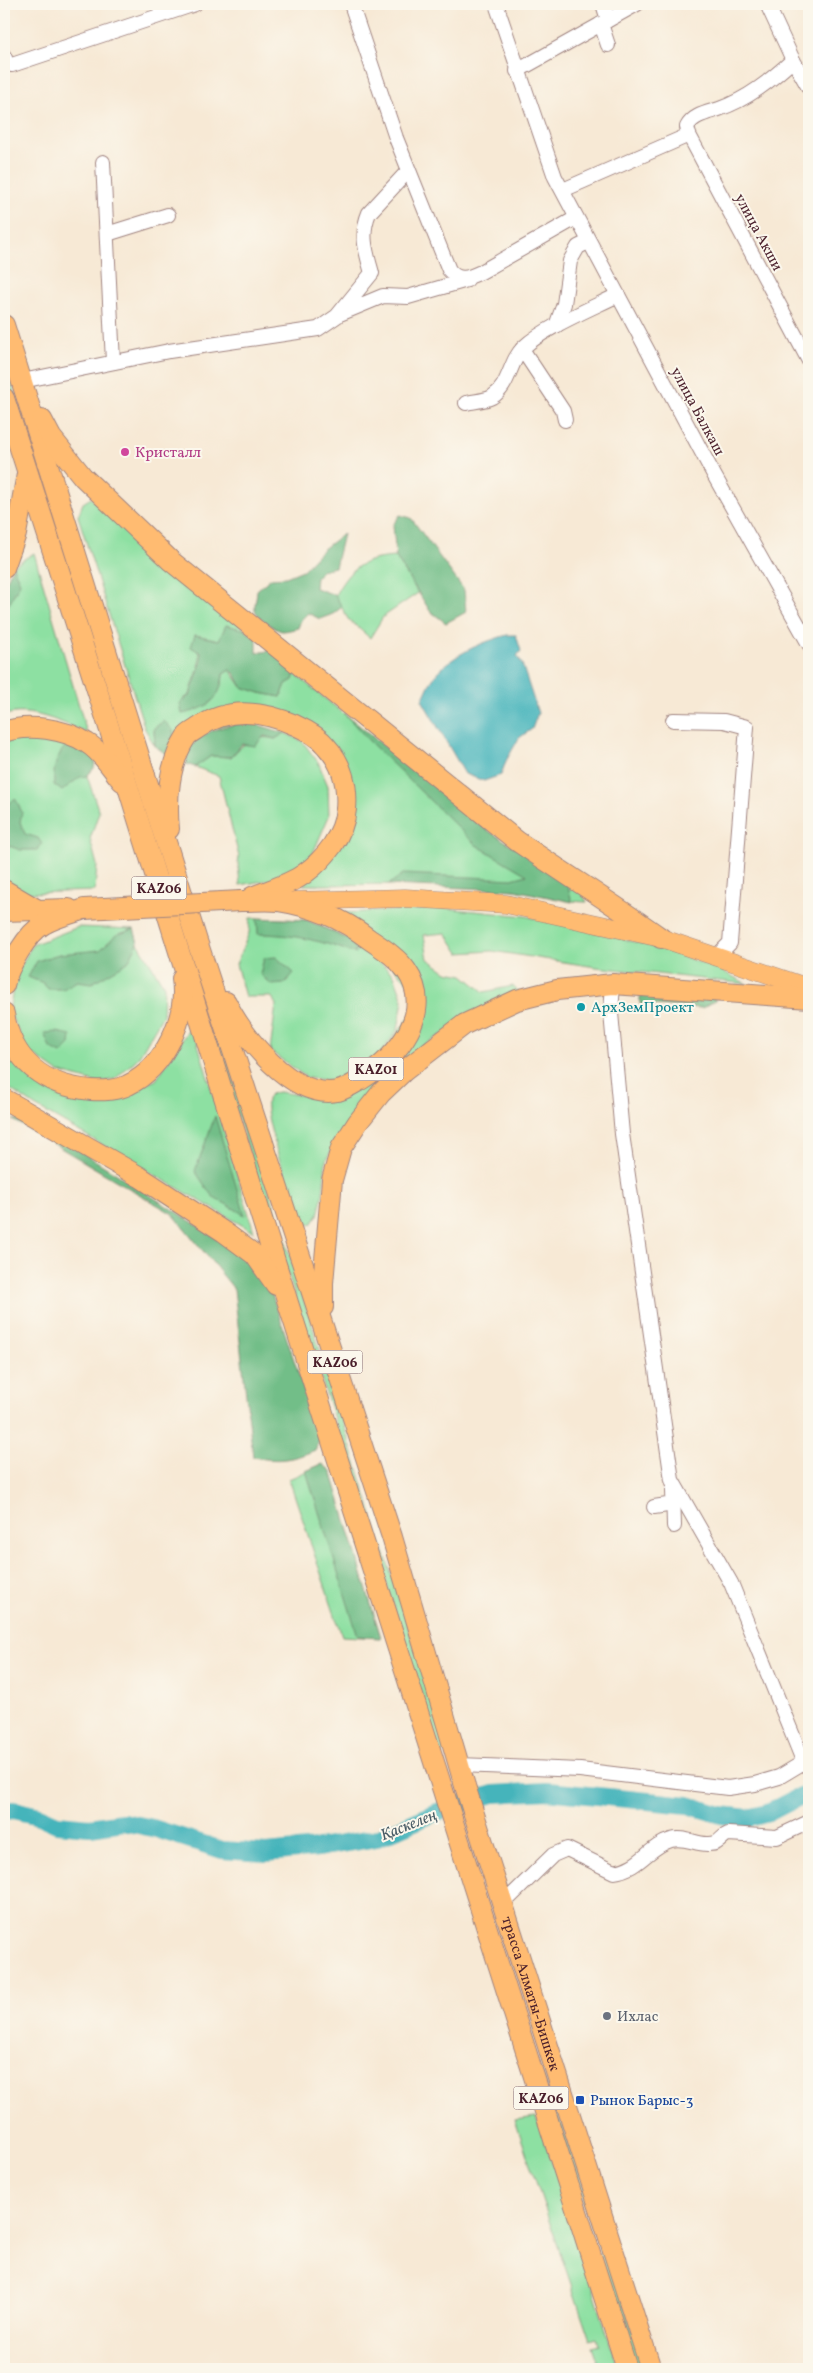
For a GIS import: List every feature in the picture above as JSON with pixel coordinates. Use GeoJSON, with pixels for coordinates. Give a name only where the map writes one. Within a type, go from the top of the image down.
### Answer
{"type":"FeatureCollection","features":[{"type":"Feature","properties":{"kind":"highway","name":"KАZ06"},"geometry":{"type":"LineString","coordinates":[[4,325],[197,941],[392,1536],[460,1765]]}},
{"type":"Feature","properties":{"kind":"highway"},"geometry":{"type":"LineString","coordinates":[[22,381],[51,437],[83,477],[171,561],[517,841],[566,874],[606,897],[661,938]]}},
{"type":"Feature","properties":{"kind":"highway","name":"KАZ06"},"geometry":{"type":"LineString","coordinates":[[4,398],[128,787],[288,1302]]}},
{"type":"Feature","properties":{"kind":"highway"},"geometry":{"type":"LineString","coordinates":[[4,568],[16,534],[27,474]]}},
{"type":"Feature","properties":{"kind":"highway"},"geometry":{"type":"LineString","coordinates":[[172,861],[168,817],[169,790],[175,760],[187,736],[212,718],[244,712],[264,714],[307,731],[326,745],[344,776],[348,795],[346,816],[340,833],[326,853],[303,875],[241,902]]}},
{"type":"Feature","properties":{"kind":"highway"},"geometry":{"type":"LineString","coordinates":[[4,732],[30,728],[70,734],[89,744],[128,787]]}},
{"type":"Feature","properties":{"kind":"highway"},"geometry":{"type":"LineString","coordinates":[[4,890],[38,910]]}},
{"type":"Feature","properties":{"kind":"highway","name":"KАZ01"},"geometry":{"type":"LineString","coordinates":[[4,910],[279,901],[326,913],[357,930],[395,957],[407,971],[415,990],[417,1006],[413,1024],[402,1043],[386,1062],[353,1084],[338,1091],[308,1087],[288,1076],[259,1052],[235,1020],[197,941]]}},
{"type":"Feature","properties":{"kind":"highway"},"geometry":{"type":"LineString","coordinates":[[4,985],[6,975],[20,951],[42,924],[84,908]]}},
{"type":"Feature","properties":{"kind":"highway"},"geometry":{"type":"LineString","coordinates":[[4,1014],[7,1034],[20,1056],[52,1081],[76,1088],[101,1091],[128,1086],[146,1072],[169,1045],[180,1015],[184,989],[177,945]]}},
{"type":"Feature","properties":{"kind":"highway"},"geometry":{"type":"LineString","coordinates":[[334,1358],[323,1308],[322,1283],[332,1180],[341,1148],[358,1122],[381,1093],[404,1071],[464,1024],[516,1000],[558,990],[613,984],[809,998]]}},
{"type":"Feature","properties":{"kind":"highway"},"geometry":{"type":"LineString","coordinates":[[7,1105],[140,1178],[224,1232],[255,1255],[288,1302]]}},
{"type":"Feature","properties":{"kind":"highway","name":"трасса Алматы-Бишкек"},"geometry":{"type":"LineString","coordinates":[[288,1302],[628,2369]]}},
{"type":"Feature","properties":{"kind":"highway","name":"трасса Алматы-Бишкек"},"geometry":{"type":"LineString","coordinates":[[460,1765],[651,2369]]}},
{"type":"Feature","properties":{"kind":"highway"},"geometry":{"type":"LineString","coordinates":[[502,1976],[523,1969]]}},
{"type":"Feature","properties":{"kind":"main road"},"geometry":{"type":"LineString","coordinates":[[279,901],[405,898],[506,904],[661,938],[809,988]]}},
{"type":"Feature","properties":{"kind":"street"},"geometry":{"type":"LineString","coordinates":[[4,56],[7,62],[12,64],[195,4]]}},
{"type":"Feature","properties":{"kind":"street"},"geometry":{"type":"LineString","coordinates":[[351,4],[408,170],[451,277]]}},
{"type":"Feature","properties":{"kind":"street","name":"улица Балкаш"},"geometry":{"type":"LineString","coordinates":[[496,4],[517,71],[553,172],[588,242],[714,475],[809,644]]}},
{"type":"Feature","properties":{"kind":"street"},"geometry":{"type":"LineString","coordinates":[[603,4],[608,45]]}},
{"type":"Feature","properties":{"kind":"street"},"geometry":{"type":"LineString","coordinates":[[517,71],[637,4]]}},
{"type":"Feature","properties":{"kind":"street"},"geometry":{"type":"LineString","coordinates":[[767,4],[793,60],[809,88]]}},
{"type":"Feature","properties":{"kind":"street"},"geometry":{"type":"LineString","coordinates":[[563,190],[689,134],[687,127],[693,118],[725,107],[762,87],[793,60]]}},
{"type":"Feature","properties":{"kind":"street","name":"улица Акши"},"geometry":{"type":"LineString","coordinates":[[689,134],[809,361]]}},
{"type":"Feature","properties":{"kind":"street"},"geometry":{"type":"LineString","coordinates":[[103,162],[113,362]]}},
{"type":"Feature","properties":{"kind":"street"},"geometry":{"type":"LineString","coordinates":[[383,296],[372,273],[363,233],[369,213],[408,170]]}},
{"type":"Feature","properties":{"kind":"street"},"geometry":{"type":"LineString","coordinates":[[108,234],[168,215]]}},
{"type":"Feature","properties":{"kind":"street"},"geometry":{"type":"LineString","coordinates":[[22,381],[113,362],[318,329],[337,316],[383,296],[408,297],[451,277],[471,276],[576,218]]}},
{"type":"Feature","properties":{"kind":"street"},"geometry":{"type":"LineString","coordinates":[[556,326],[564,304],[570,261],[578,247],[588,242]]}},
{"type":"Feature","properties":{"kind":"street"},"geometry":{"type":"LineString","coordinates":[[337,316],[372,273]]}},
{"type":"Feature","properties":{"kind":"street"},"geometry":{"type":"LineString","coordinates":[[466,403],[491,398],[504,386],[512,362],[522,349],[556,326],[618,295]]}},
{"type":"Feature","properties":{"kind":"street"},"geometry":{"type":"LineString","coordinates":[[522,349],[563,411],[565,420]]}},
{"type":"Feature","properties":{"kind":"street"},"geometry":{"type":"LineString","coordinates":[[673,720],[724,721],[747,727],[730,943],[718,956]]}},
{"type":"Feature","properties":{"kind":"street"},"geometry":{"type":"LineString","coordinates":[[613,984],[611,1013],[622,1134],[672,1480],[674,1526]]}},
{"type":"Feature","properties":{"kind":"street"},"geometry":{"type":"LineString","coordinates":[[460,1765],[580,1770],[728,1788],[755,1784],[779,1777],[807,1761],[731,1583],[672,1480]]}},
{"type":"Feature","properties":{"kind":"street"},"geometry":{"type":"LineString","coordinates":[[654,1507],[674,1504]]}},
{"type":"Feature","properties":{"kind":"street"},"geometry":{"type":"LineString","coordinates":[[504,1904],[552,1854],[567,1849],[614,1872],[621,1871],[646,1858],[656,1846],[672,1840],[684,1838],[707,1845],[720,1842],[728,1834],[777,1837],[809,1822]]}},
{"type":"Feature","properties":{"kind":"green space"},"geometry":{"type":"Polygon","coordinates":[[[4,368],[11,380],[446,1746],[441,1755],[4,381],[4,368]]]}},
{"type":"Feature","properties":{"kind":"green space"},"geometry":{"type":"Polygon","coordinates":[[[91,498],[246,630],[219,640],[195,635],[200,653],[199,666],[190,695],[183,699],[222,686],[223,674],[230,670],[242,687],[281,697],[286,684],[293,680],[295,674],[484,828],[566,879],[583,895],[587,902],[569,901],[524,891],[462,885],[303,885],[345,841],[344,765],[277,710],[174,739],[154,728],[155,746],[145,729],[78,516],[83,503],[91,498]]]}},
{"type":"Feature","properties":{"kind":"green space"},"geometry":{"type":"Polygon","coordinates":[[[400,515],[411,518],[464,590],[466,612],[446,623],[430,611],[396,557],[393,525],[400,515]]]}},
{"type":"Feature","properties":{"kind":"green space"},"geometry":{"type":"Polygon","coordinates":[[[343,534],[335,567],[322,570],[316,577],[315,588],[335,595],[342,607],[333,614],[320,619],[308,613],[301,620],[298,628],[284,631],[267,623],[256,613],[257,590],[271,578],[286,577],[303,570],[322,550],[343,534]]]}},
{"type":"Feature","properties":{"kind":"green space"},"geometry":{"type":"Polygon","coordinates":[[[34,553],[87,733],[34,714],[13,713],[4,716],[4,587],[13,566],[34,553]]]}},
{"type":"Feature","properties":{"kind":"green space"},"geometry":{"type":"Polygon","coordinates":[[[396,557],[418,593],[383,617],[370,638],[348,619],[335,595],[347,577],[359,566],[366,562],[396,557]]]}},
{"type":"Feature","properties":{"kind":"green space"},"geometry":{"type":"Polygon","coordinates":[[[13,566],[20,583],[4,613],[4,587],[13,566]]]}},
{"type":"Feature","properties":{"kind":"green space"},"geometry":{"type":"Polygon","coordinates":[[[226,625],[246,630],[257,639],[257,653],[273,650],[295,674],[293,680],[286,684],[281,697],[242,687],[235,674],[230,670],[223,674],[219,691],[211,702],[182,714],[180,703],[190,695],[201,663],[201,653],[191,647],[195,635],[219,640],[226,625]]]}},
{"type":"Feature","properties":{"kind":"green space"},"geometry":{"type":"Polygon","coordinates":[[[344,713],[484,828],[566,879],[572,902],[515,890],[388,885],[403,874],[512,879],[527,875],[476,845],[371,743],[344,713]]]}},
{"type":"Feature","properties":{"kind":"green space"},"geometry":{"type":"Polygon","coordinates":[[[164,721],[173,730],[175,745],[166,754],[155,746],[154,728],[164,721]]]}},
{"type":"Feature","properties":{"kind":"green space"},"geometry":{"type":"Polygon","coordinates":[[[248,722],[285,733],[275,739],[264,736],[255,746],[242,744],[231,757],[211,756],[195,767],[186,764],[189,749],[200,737],[232,725],[248,722]]]}},
{"type":"Feature","properties":{"kind":"green space"},"geometry":{"type":"Polygon","coordinates":[[[28,733],[70,742],[94,768],[87,776],[99,812],[90,839],[97,865],[95,891],[29,893],[4,883],[4,740],[28,733]]]}},
{"type":"Feature","properties":{"kind":"green space"},"geometry":{"type":"Polygon","coordinates":[[[285,733],[302,741],[318,762],[328,786],[329,816],[310,860],[275,879],[240,885],[239,857],[219,776],[195,767],[211,756],[231,757],[245,744],[256,739],[275,739],[285,733]]]}},
{"type":"Feature","properties":{"kind":"green space"},"geometry":{"type":"Polygon","coordinates":[[[70,742],[96,758],[94,768],[87,776],[80,777],[62,791],[54,785],[54,773],[61,751],[70,742]]]}},
{"type":"Feature","properties":{"kind":"green space"},"geometry":{"type":"Polygon","coordinates":[[[15,798],[22,812],[20,822],[25,834],[38,838],[42,844],[37,850],[20,850],[4,844],[4,805],[9,804],[15,798]]]}},
{"type":"Feature","properties":{"kind":"green space"},"geometry":{"type":"Polygon","coordinates":[[[444,908],[525,916],[603,934],[666,950],[720,970],[747,984],[596,967],[492,951],[459,953],[446,933],[424,935],[428,959],[447,972],[463,975],[484,992],[513,986],[517,991],[417,1049],[360,1103],[326,1160],[323,1194],[318,1215],[313,1223],[308,1225],[299,1218],[279,1158],[269,1123],[268,1096],[279,1092],[326,1099],[353,1092],[423,999],[342,913],[444,908]]]}},
{"type":"Feature","properties":{"kind":"green space"},"geometry":{"type":"Polygon","coordinates":[[[250,918],[307,920],[349,939],[370,953],[394,975],[403,1000],[398,1029],[373,1064],[336,1081],[307,1078],[270,1051],[276,1005],[272,997],[245,997],[236,964],[249,933],[250,918]]]}},
{"type":"Feature","properties":{"kind":"green space"},"geometry":{"type":"Polygon","coordinates":[[[257,918],[307,920],[354,942],[356,954],[308,939],[284,935],[258,934],[257,918]]]}},
{"type":"Feature","properties":{"kind":"green space"},"geometry":{"type":"Polygon","coordinates":[[[78,927],[134,929],[138,943],[164,986],[163,1015],[138,1058],[115,1079],[98,1083],[58,1072],[28,1051],[9,1012],[15,978],[32,945],[78,927]]]}},
{"type":"Feature","properties":{"kind":"green space"},"geometry":{"type":"Polygon","coordinates":[[[134,929],[138,943],[128,962],[92,983],[77,981],[63,989],[48,989],[43,983],[28,977],[37,961],[59,954],[100,950],[116,935],[134,929]]]}},
{"type":"Feature","properties":{"kind":"green space"},"geometry":{"type":"Polygon","coordinates":[[[276,957],[294,973],[284,984],[271,985],[260,974],[264,958],[276,957]]]}},
{"type":"Feature","properties":{"kind":"green space"},"geometry":{"type":"Polygon","coordinates":[[[644,995],[715,998],[715,1001],[702,1008],[640,1004],[640,997],[644,995]]]}},
{"type":"Feature","properties":{"kind":"green space"},"geometry":{"type":"Polygon","coordinates":[[[192,1024],[254,1232],[35,1106],[4,1085],[4,1039],[53,1089],[100,1103],[156,1080],[192,1024]]]}},
{"type":"Feature","properties":{"kind":"green space"},"geometry":{"type":"Polygon","coordinates":[[[57,1032],[71,1035],[70,1045],[61,1054],[50,1048],[44,1033],[57,1032]]]}},
{"type":"Feature","properties":{"kind":"green space"},"geometry":{"type":"Polygon","coordinates":[[[215,1116],[245,1215],[212,1196],[195,1171],[215,1116]]]}},
{"type":"Feature","properties":{"kind":"green space"},"geometry":{"type":"Polygon","coordinates":[[[30,1119],[247,1257],[271,1291],[320,1438],[315,1450],[285,1459],[253,1457],[234,1289],[173,1214],[13,1120],[30,1119]]]}},
{"type":"Feature","properties":{"kind":"green space"},"geometry":{"type":"Polygon","coordinates":[[[322,1464],[331,1471],[381,1638],[342,1636],[289,1479],[322,1464]]]}},
{"type":"Feature","properties":{"kind":"green space"},"geometry":{"type":"Polygon","coordinates":[[[322,1464],[331,1471],[381,1638],[358,1636],[306,1471],[322,1464]]]}},
{"type":"Feature","properties":{"kind":"green space"},"geometry":{"type":"Polygon","coordinates":[[[542,2072],[589,2199],[645,2369],[636,2369],[542,2072]]]}},
{"type":"Feature","properties":{"kind":"green space"},"geometry":{"type":"Polygon","coordinates":[[[536,2117],[573,2222],[618,2369],[600,2369],[592,2346],[599,2344],[597,2338],[590,2340],[515,2120],[536,2117]]]}},
{"type":"Feature","properties":{"kind":"water"},"geometry":{"type":"Polygon","coordinates":[[[507,635],[516,635],[521,651],[517,656],[522,664],[538,713],[532,729],[519,738],[506,761],[501,775],[484,781],[465,774],[422,700],[431,681],[447,663],[466,651],[507,635]]]}},
{"type":"Feature","properties":{"kind":"waterway","name":"Қаскелең"},"geometry":{"type":"LineString","coordinates":[[4,1811],[13,1810],[39,1816],[57,1824],[90,1827],[123,1822],[153,1828],[222,1850],[266,1853],[318,1848],[377,1838],[440,1811],[493,1794],[547,1791],[688,1805],[721,1815],[749,1818],[768,1813],[809,1792]]}},
{"type":"Feature","properties":{"kind":"place","name":"Кристалл"},"geometry":{"type":"Point","coordinates":[125,452]}},
{"type":"Feature","properties":{"kind":"place","name":"АрхЗемПроект"},"geometry":{"type":"Point","coordinates":[581,1007]}},
{"type":"Feature","properties":{"kind":"place","name":"Ихлас"},"geometry":{"type":"Point","coordinates":[607,2016]}},
{"type":"Feature","properties":{"kind":"place","name":"Рынок Барыс-3"},"geometry":{"type":"Point","coordinates":[580,2100]}}]}
